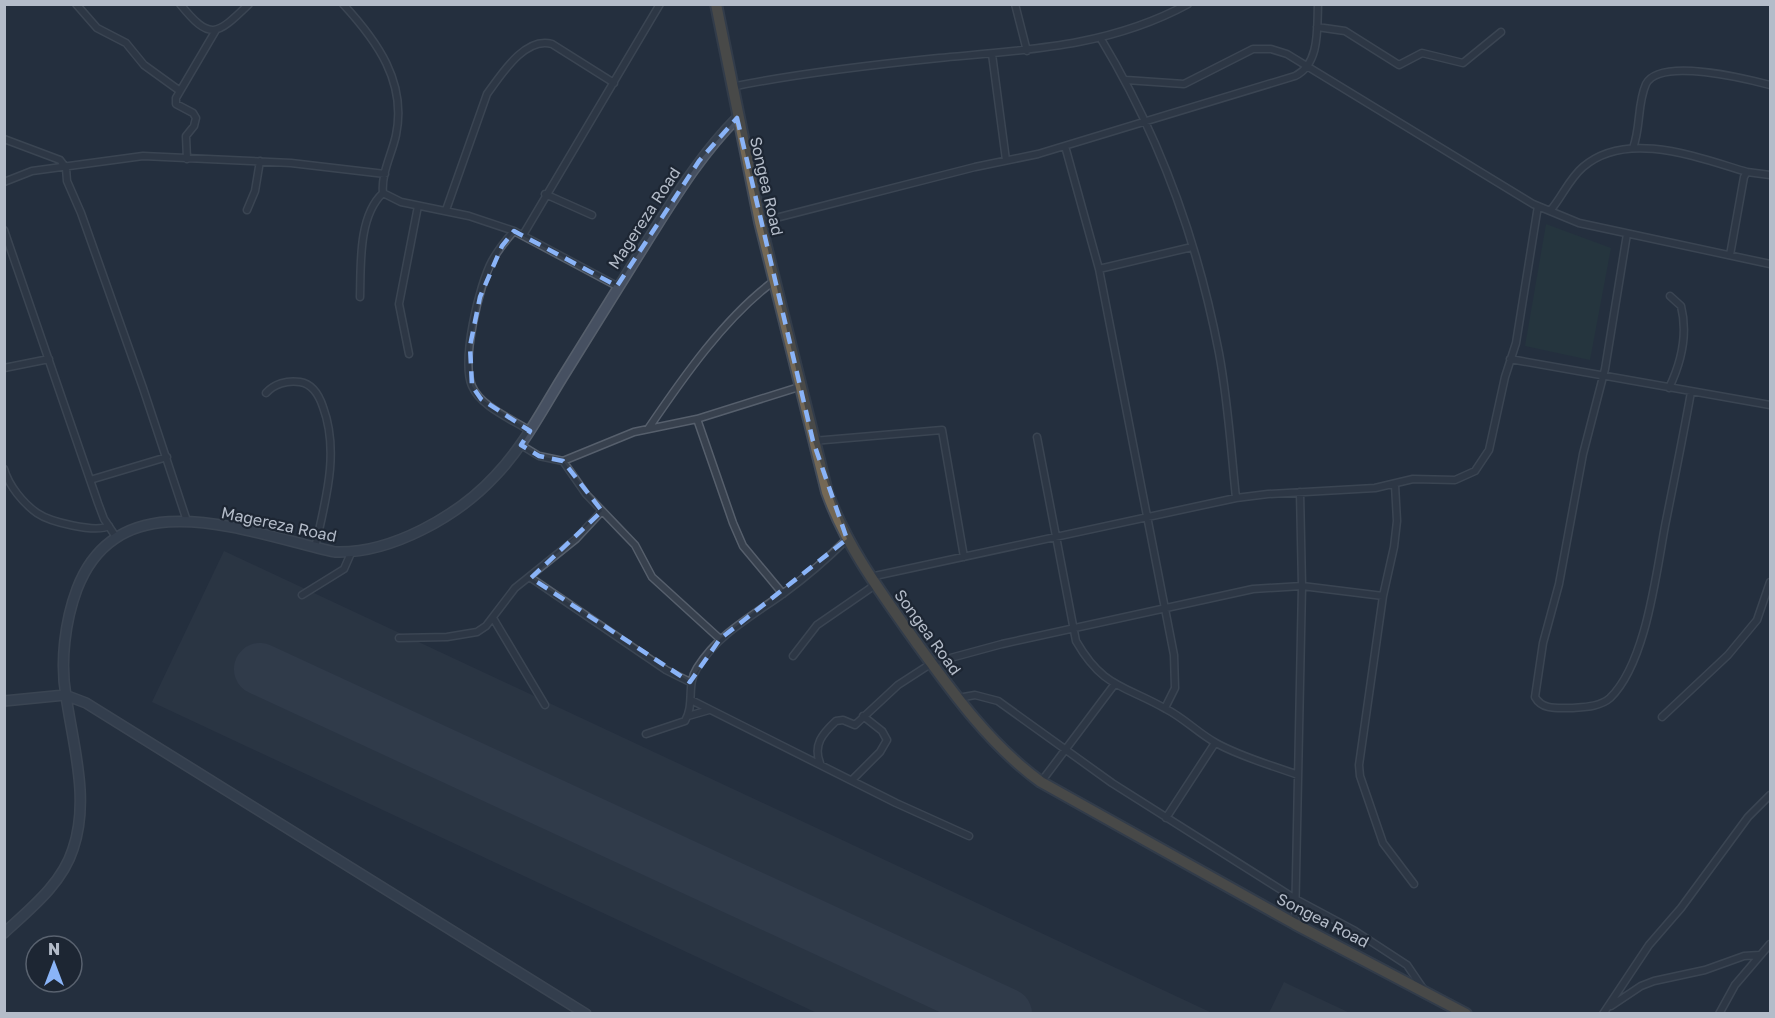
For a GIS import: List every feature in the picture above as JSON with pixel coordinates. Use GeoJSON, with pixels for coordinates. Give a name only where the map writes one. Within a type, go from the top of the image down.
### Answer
{"type":"FeatureCollection","features":[{"type":"Feature","properties":{"kind":"highway","name":"Songea Road"},"geometry":{"type":"LineString","coordinates":[[716,4],[737,118],[760,222],[799,387],[834,512],[847,539],[873,581],[932,663],[958,698],[1014,763],[1041,782],[1295,924],[1466,1014]]}},
{"type":"Feature","properties":{"kind":"street"},"geometry":{"type":"LineString","coordinates":[[76,4],[97,28],[126,43],[144,65],[180,91]]}},
{"type":"Feature","properties":{"kind":"street"},"geometry":{"type":"LineString","coordinates":[[180,4],[201,28],[216,30]]}},
{"type":"Feature","properties":{"kind":"street"},"geometry":{"type":"LineString","coordinates":[[187,159],[186,136],[194,126],[195,118],[194,113],[176,104],[180,91],[216,30],[232,21],[249,4]]}},
{"type":"Feature","properties":{"kind":"street"},"geometry":{"type":"LineString","coordinates":[[343,4],[380,48],[397,89],[396,134],[385,174],[383,193],[370,208],[367,220],[360,297]]}},
{"type":"Feature","properties":{"kind":"street"},"geometry":{"type":"LineString","coordinates":[[523,235],[545,194],[660,4]]}},
{"type":"Feature","properties":{"kind":"street"},"geometry":{"type":"LineString","coordinates":[[1016,4],[1028,51]]}},
{"type":"Feature","properties":{"kind":"street"},"geometry":{"type":"LineString","coordinates":[[731,87],[813,73],[1028,51],[1101,39],[1151,22],[1188,4]]}},
{"type":"Feature","properties":{"kind":"street"},"geometry":{"type":"LineString","coordinates":[[760,222],[1065,146],[1290,78],[1309,67],[1317,27],[1318,4]]}},
{"type":"Feature","properties":{"kind":"street"},"geometry":{"type":"LineString","coordinates":[[1317,27],[1345,31],[1399,65],[1422,53],[1463,63],[1501,32]]}},
{"type":"Feature","properties":{"kind":"street"},"geometry":{"type":"LineString","coordinates":[[1101,39],[1126,80],[1146,120],[1167,170],[1192,247],[1219,351],[1236,498]]}},
{"type":"Feature","properties":{"kind":"street"},"geometry":{"type":"LineString","coordinates":[[446,210],[488,94],[498,79],[534,43],[552,44],[614,83]]}},
{"type":"Feature","properties":{"kind":"street"},"geometry":{"type":"LineString","coordinates":[[1126,80],[1184,84],[1219,64],[1257,48],[1287,54],[1538,206],[1578,223],[1770,264]]}},
{"type":"Feature","properties":{"kind":"street"},"geometry":{"type":"LineString","coordinates":[[992,54],[1006,160]]}},
{"type":"Feature","properties":{"kind":"street"},"geometry":{"type":"LineString","coordinates":[[1633,148],[1644,90],[1648,81],[1656,75],[1686,72],[1726,74],[1770,85]]}},
{"type":"Feature","properties":{"kind":"street","name":"Magereza Road"},"geometry":{"type":"LineString","coordinates":[[4,933],[54,883],[73,850],[80,792],[65,695],[65,652],[73,599],[92,559],[116,537],[135,527],[157,522],[187,521],[256,533],[315,548],[351,553],[404,537],[446,514],[493,478],[521,445],[617,286],[699,161],[737,118]]}},
{"type":"Feature","properties":{"kind":"street"},"geometry":{"type":"LineString","coordinates":[[4,139],[56,157],[66,168],[69,188],[81,213],[187,521]]}},
{"type":"Feature","properties":{"kind":"street"},"geometry":{"type":"LineString","coordinates":[[1065,146],[1099,269],[1177,674],[1175,688],[1165,708]]}},
{"type":"Feature","properties":{"kind":"street"},"geometry":{"type":"LineString","coordinates":[[1550,211],[1575,175],[1588,163],[1633,148],[1672,152],[1747,172],[1770,175]]}},
{"type":"Feature","properties":{"kind":"street"},"geometry":{"type":"LineString","coordinates":[[4,182],[32,171],[143,156],[260,161],[385,174]]}},
{"type":"Feature","properties":{"kind":"street"},"geometry":{"type":"LineString","coordinates":[[247,210],[255,190],[260,161]]}},
{"type":"Feature","properties":{"kind":"street"},"geometry":{"type":"LineString","coordinates":[[1730,255],[1747,172]]}},
{"type":"Feature","properties":{"kind":"street"},"geometry":{"type":"LineString","coordinates":[[383,193],[401,202],[446,210],[514,231],[617,286]]}},
{"type":"Feature","properties":{"kind":"street"},"geometry":{"type":"LineString","coordinates":[[545,194],[591,215]]}},
{"type":"Feature","properties":{"kind":"street"},"geometry":{"type":"LineString","coordinates":[[409,354],[399,304],[418,206]]}},
{"type":"Feature","properties":{"kind":"street"},"geometry":{"type":"LineString","coordinates":[[793,656],[817,625],[873,581],[964,557],[1148,519],[1236,498],[1395,485],[1413,479],[1455,480],[1475,471],[1489,450],[1521,316],[1538,206]]}},
{"type":"Feature","properties":{"kind":"street"},"geometry":{"type":"LineString","coordinates":[[4,230],[90,480],[109,526],[116,537]]}},
{"type":"Feature","properties":{"kind":"street"},"geometry":{"type":"LineString","coordinates":[[514,231],[492,262],[485,280],[470,346],[469,370],[472,386],[481,399],[530,431]]}},
{"type":"Feature","properties":{"kind":"street"},"geometry":{"type":"LineString","coordinates":[[1627,234],[1604,375],[1583,454],[1553,610],[1543,643],[1535,697],[1539,704],[1545,707],[1572,708],[1605,702],[1630,664],[1650,605],[1691,392]]}},
{"type":"Feature","properties":{"kind":"street"},"geometry":{"type":"LineString","coordinates":[[1099,269],[1192,247]]}},
{"type":"Feature","properties":{"kind":"street"},"geometry":{"type":"LineString","coordinates":[[648,429],[666,402],[737,314],[752,297],[774,281]]}},
{"type":"Feature","properties":{"kind":"street"},"geometry":{"type":"LineString","coordinates":[[1670,296],[1681,306],[1684,330],[1680,362],[1670,387]]}},
{"type":"Feature","properties":{"kind":"street"},"geometry":{"type":"LineString","coordinates":[[4,368],[48,359]]}},
{"type":"Feature","properties":{"kind":"street"},"geometry":{"type":"LineString","coordinates":[[1510,359],[1770,405]]}},
{"type":"Feature","properties":{"kind":"street"},"geometry":{"type":"LineString","coordinates":[[266,393],[280,383],[306,382],[315,389],[328,418],[332,449],[326,499],[315,548]]}},
{"type":"Feature","properties":{"kind":"street"},"geometry":{"type":"LineString","coordinates":[[521,445],[539,456],[563,461],[648,429],[697,419],[799,387]]}},
{"type":"Feature","properties":{"kind":"street"},"geometry":{"type":"LineString","coordinates":[[697,419],[743,546],[783,594]]}},
{"type":"Feature","properties":{"kind":"street"},"geometry":{"type":"LineString","coordinates":[[813,441],[942,430],[964,557]]}},
{"type":"Feature","properties":{"kind":"street"},"geometry":{"type":"LineString","coordinates":[[1037,437],[1076,641],[1084,656],[1096,671],[1114,685],[1165,708],[1215,743],[1298,775]]}},
{"type":"Feature","properties":{"kind":"street"},"geometry":{"type":"LineString","coordinates":[[90,480],[166,457]]}},
{"type":"Feature","properties":{"kind":"street"},"geometry":{"type":"LineString","coordinates":[[563,461],[602,512],[635,545],[652,577],[720,639]]}},
{"type":"Feature","properties":{"kind":"street"},"geometry":{"type":"LineString","coordinates":[[4,469],[15,490],[39,515],[94,529],[109,526]]}},
{"type":"Feature","properties":{"kind":"street"},"geometry":{"type":"LineString","coordinates":[[1395,485],[1397,521],[1394,547],[1383,596],[1360,751],[1360,776],[1383,843],[1414,884]]}},
{"type":"Feature","properties":{"kind":"street"},"geometry":{"type":"LineString","coordinates":[[1295,924],[1302,586],[1300,492]]}},
{"type":"Feature","properties":{"kind":"street"},"geometry":{"type":"LineString","coordinates":[[399,638],[466,636],[486,626],[508,595],[586,531],[602,512]]}},
{"type":"Feature","properties":{"kind":"street"},"geometry":{"type":"LineString","coordinates":[[688,716],[691,700],[690,682],[695,671],[720,639],[783,594],[847,539]]}},
{"type":"Feature","properties":{"kind":"street"},"geometry":{"type":"LineString","coordinates":[[302,595],[344,569],[351,553]]}},
{"type":"Feature","properties":{"kind":"street"},"geometry":{"type":"LineString","coordinates":[[531,578],[656,664],[690,682]]}},
{"type":"Feature","properties":{"kind":"street"},"geometry":{"type":"LineString","coordinates":[[1662,717],[1728,655],[1757,620],[1770,582]]}},
{"type":"Feature","properties":{"kind":"street"},"geometry":{"type":"LineString","coordinates":[[820,763],[816,747],[829,728],[839,720],[855,724],[898,685],[932,663],[1253,590],[1302,586],[1383,596]]}},
{"type":"Feature","properties":{"kind":"street"},"geometry":{"type":"LineString","coordinates":[[493,618],[545,705]]}},
{"type":"Feature","properties":{"kind":"street"},"geometry":{"type":"LineString","coordinates":[[1041,782],[1114,685]]}},
{"type":"Feature","properties":{"kind":"street"},"geometry":{"type":"LineString","coordinates":[[4,701],[65,695],[102,712],[586,1014]]}},
{"type":"Feature","properties":{"kind":"street"},"geometry":{"type":"LineString","coordinates":[[958,698],[975,695],[998,701],[1065,751],[1166,818],[1297,900],[1355,931],[1407,965],[1424,990]]}},
{"type":"Feature","properties":{"kind":"street"},"geometry":{"type":"LineString","coordinates":[[691,700],[969,836]]}},
{"type":"Feature","properties":{"kind":"street"},"geometry":{"type":"LineString","coordinates":[[646,734],[678,725],[688,716],[709,710]]}},
{"type":"Feature","properties":{"kind":"street"},"geometry":{"type":"LineString","coordinates":[[852,780],[880,752],[886,740],[882,731],[863,716]]}},
{"type":"Feature","properties":{"kind":"street"},"geometry":{"type":"LineString","coordinates":[[1166,818],[1215,743]]}},
{"type":"Feature","properties":{"kind":"street"},"geometry":{"type":"LineString","coordinates":[[1603,1014],[1649,945],[1681,908],[1748,817],[1770,795]]}},
{"type":"Feature","properties":{"kind":"street"},"geometry":{"type":"LineString","coordinates":[[1719,1014],[1735,985],[1770,944]]}},
{"type":"Feature","properties":{"kind":"street"},"geometry":{"type":"LineString","coordinates":[[1608,1007],[1641,986],[1654,981],[1705,970],[1744,956],[1759,955]]}},
{"type":"Feature","properties":{"kind":"highlighted area"},"geometry":{"type":"Polygon","coordinates":[[[737,118],[813,441],[847,539],[720,639],[690,682],[531,578],[602,511],[563,461],[539,456],[521,445],[530,431],[481,399],[472,386],[470,346],[480,297],[502,246],[514,231],[617,286],[699,161],[737,118]]]}},
{"type":"Feature","properties":{"kind":"shaded area"},"geometry":{"type":"Polygon","coordinates":[[[224,551],[1212,1013],[817,1013],[152,702],[224,551]]]}},
{"type":"Feature","properties":{"kind":"shaded area"},"geometry":{"type":"Polygon","coordinates":[[[1284,982],[1290,985],[1350,1013],[1269,1013],[1284,982]]]}},
{"type":"Feature","properties":{"kind":"green space"},"geometry":{"type":"Polygon","coordinates":[[[1546,224],[1611,248],[1590,360],[1525,346],[1546,224]]]}},
{"type":"Feature","properties":{"kind":"runway"},"geometry":{"type":"LineString","coordinates":[[260,669],[1006,1014]]}}]}
